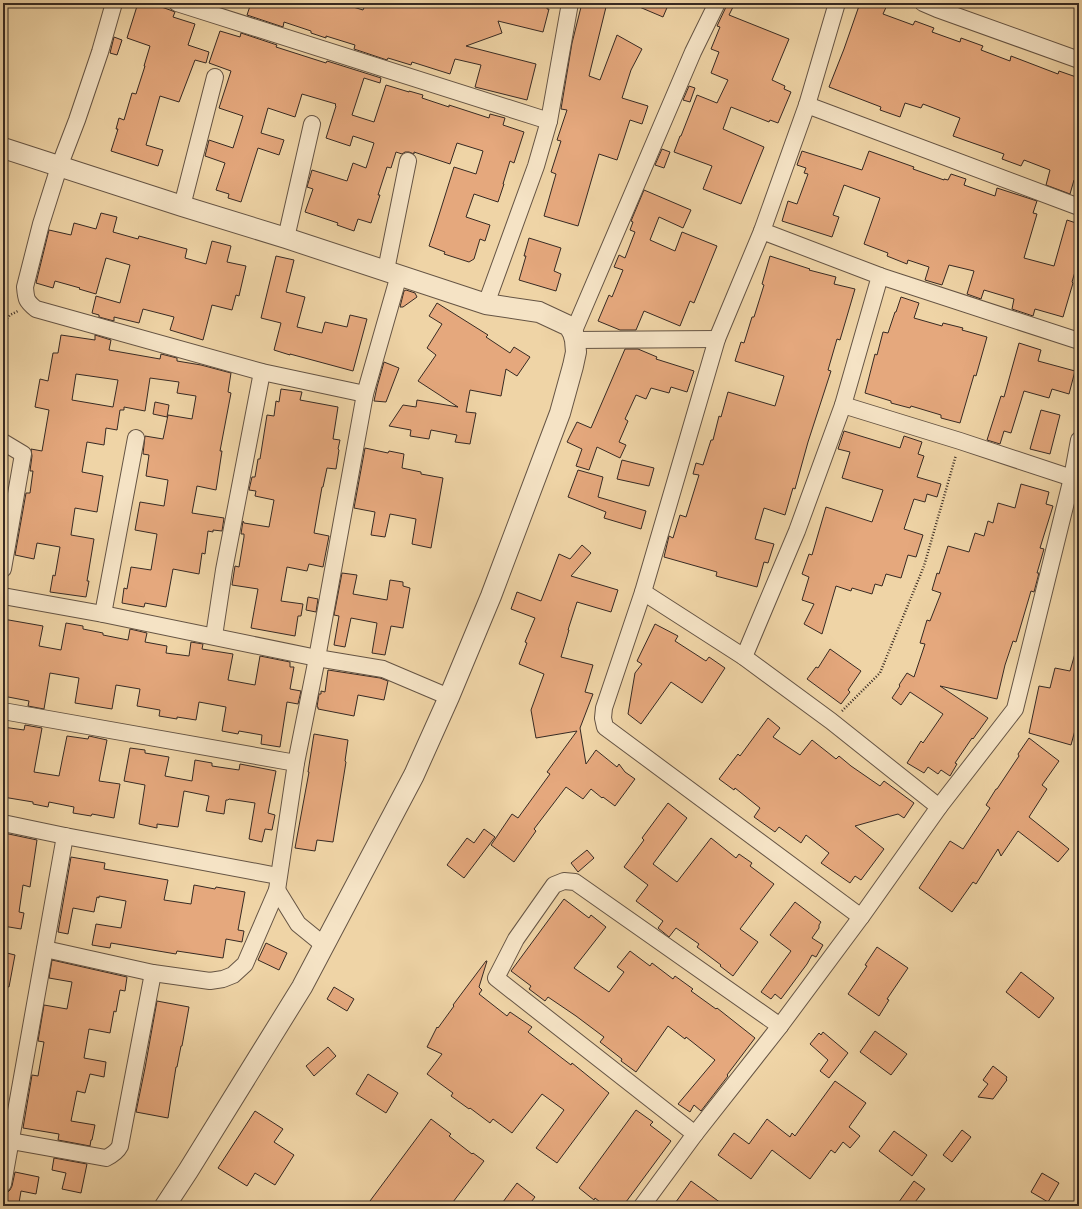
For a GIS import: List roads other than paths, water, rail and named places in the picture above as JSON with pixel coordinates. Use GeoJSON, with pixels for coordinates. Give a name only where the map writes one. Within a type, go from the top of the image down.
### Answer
{"type":"FeatureCollection","features":[{"type":"Feature","properties":{"kind":"street"},"geometry":{"type":"LineString","coordinates":[[114,3],[97,60],[59,167],[41,224],[25,287],[27,301],[36,309],[262,372],[365,394]]}},
{"type":"Feature","properties":{"kind":"street"},"geometry":{"type":"LineString","coordinates":[[177,3],[549,121]]}},
{"type":"Feature","properties":{"kind":"street"},"geometry":{"type":"LineString","coordinates":[[486,304],[536,166],[549,121],[570,3]]}},
{"type":"Feature","properties":{"kind":"street"},"geometry":{"type":"LineString","coordinates":[[574,336],[693,52],[717,3]]}},
{"type":"Feature","properties":{"kind":"street"},"geometry":{"type":"LineString","coordinates":[[837,3],[807,105],[762,231],[717,339],[643,592],[604,708],[603,718],[605,727],[861,917]]}},
{"type":"Feature","properties":{"kind":"street"},"geometry":{"type":"LineString","coordinates":[[923,3],[1079,60]]}},
{"type":"Feature","properties":{"kind":"street"},"geometry":{"type":"LineString","coordinates":[[182,206],[215,77]]}},
{"type":"Feature","properties":{"kind":"street"},"geometry":{"type":"LineString","coordinates":[[807,105],[1079,206]]}},
{"type":"Feature","properties":{"kind":"street"},"geometry":{"type":"LineString","coordinates":[[286,238],[312,124]]}},
{"type":"Feature","properties":{"kind":"street"},"geometry":{"type":"LineString","coordinates":[[3,148],[286,238],[486,304],[539,312],[569,326],[574,336],[576,352],[560,413],[491,596],[449,697],[414,775],[302,987],[166,1206]]}},
{"type":"Feature","properties":{"kind":"street"},"geometry":{"type":"LineString","coordinates":[[45,949],[153,973],[210,981],[223,979],[233,975],[245,964],[278,883],[296,763],[317,658],[365,394],[393,273],[408,161]]}},
{"type":"Feature","properties":{"kind":"street"},"geometry":{"type":"LineString","coordinates":[[762,231],[880,276],[1079,341]]}},
{"type":"Feature","properties":{"kind":"street"},"geometry":{"type":"LineString","coordinates":[[744,657],[797,531],[843,405],[880,276]]}},
{"type":"Feature","properties":{"kind":"street"},"geometry":{"type":"LineString","coordinates":[[574,336],[717,339]]}},
{"type":"Feature","properties":{"kind":"street"},"geometry":{"type":"LineString","coordinates":[[214,636],[233,520],[262,372]]}},
{"type":"Feature","properties":{"kind":"street"},"geometry":{"type":"LineString","coordinates":[[843,405],[960,441],[1072,478]]}},
{"type":"Feature","properties":{"kind":"street"},"geometry":{"type":"LineString","coordinates":[[103,614],[136,438]]}},
{"type":"Feature","properties":{"kind":"street"},"geometry":{"type":"LineString","coordinates":[[642,1206],[695,1134],[780,1026],[861,917],[939,807],[1015,708],[1072,478],[1079,440]]}},
{"type":"Feature","properties":{"kind":"street"},"geometry":{"type":"LineString","coordinates":[[3,442],[23,454],[3,569]]}},
{"type":"Feature","properties":{"kind":"street"},"geometry":{"type":"LineString","coordinates":[[643,592],[744,657],[831,721],[939,807]]}},
{"type":"Feature","properties":{"kind":"street"},"geometry":{"type":"LineString","coordinates":[[3,596],[103,614],[317,658],[383,669],[449,697]]}},
{"type":"Feature","properties":{"kind":"street"},"geometry":{"type":"LineString","coordinates":[[3,710],[296,763]]}},
{"type":"Feature","properties":{"kind":"street"},"geometry":{"type":"LineString","coordinates":[[3,823],[278,883]]}},
{"type":"Feature","properties":{"kind":"street"},"geometry":{"type":"LineString","coordinates":[[3,1184],[66,836]]}},
{"type":"Feature","properties":{"kind":"street"},"geometry":{"type":"LineString","coordinates":[[695,1134],[496,978],[516,939],[554,885],[564,881],[575,882],[780,1026]]}},
{"type":"Feature","properties":{"kind":"street"},"geometry":{"type":"LineString","coordinates":[[278,883],[298,924],[325,946]]}},
{"type":"Feature","properties":{"kind":"street"},"geometry":{"type":"LineString","coordinates":[[11,1141],[106,1158],[115,1153],[120,1146],[153,973]]}}]}
